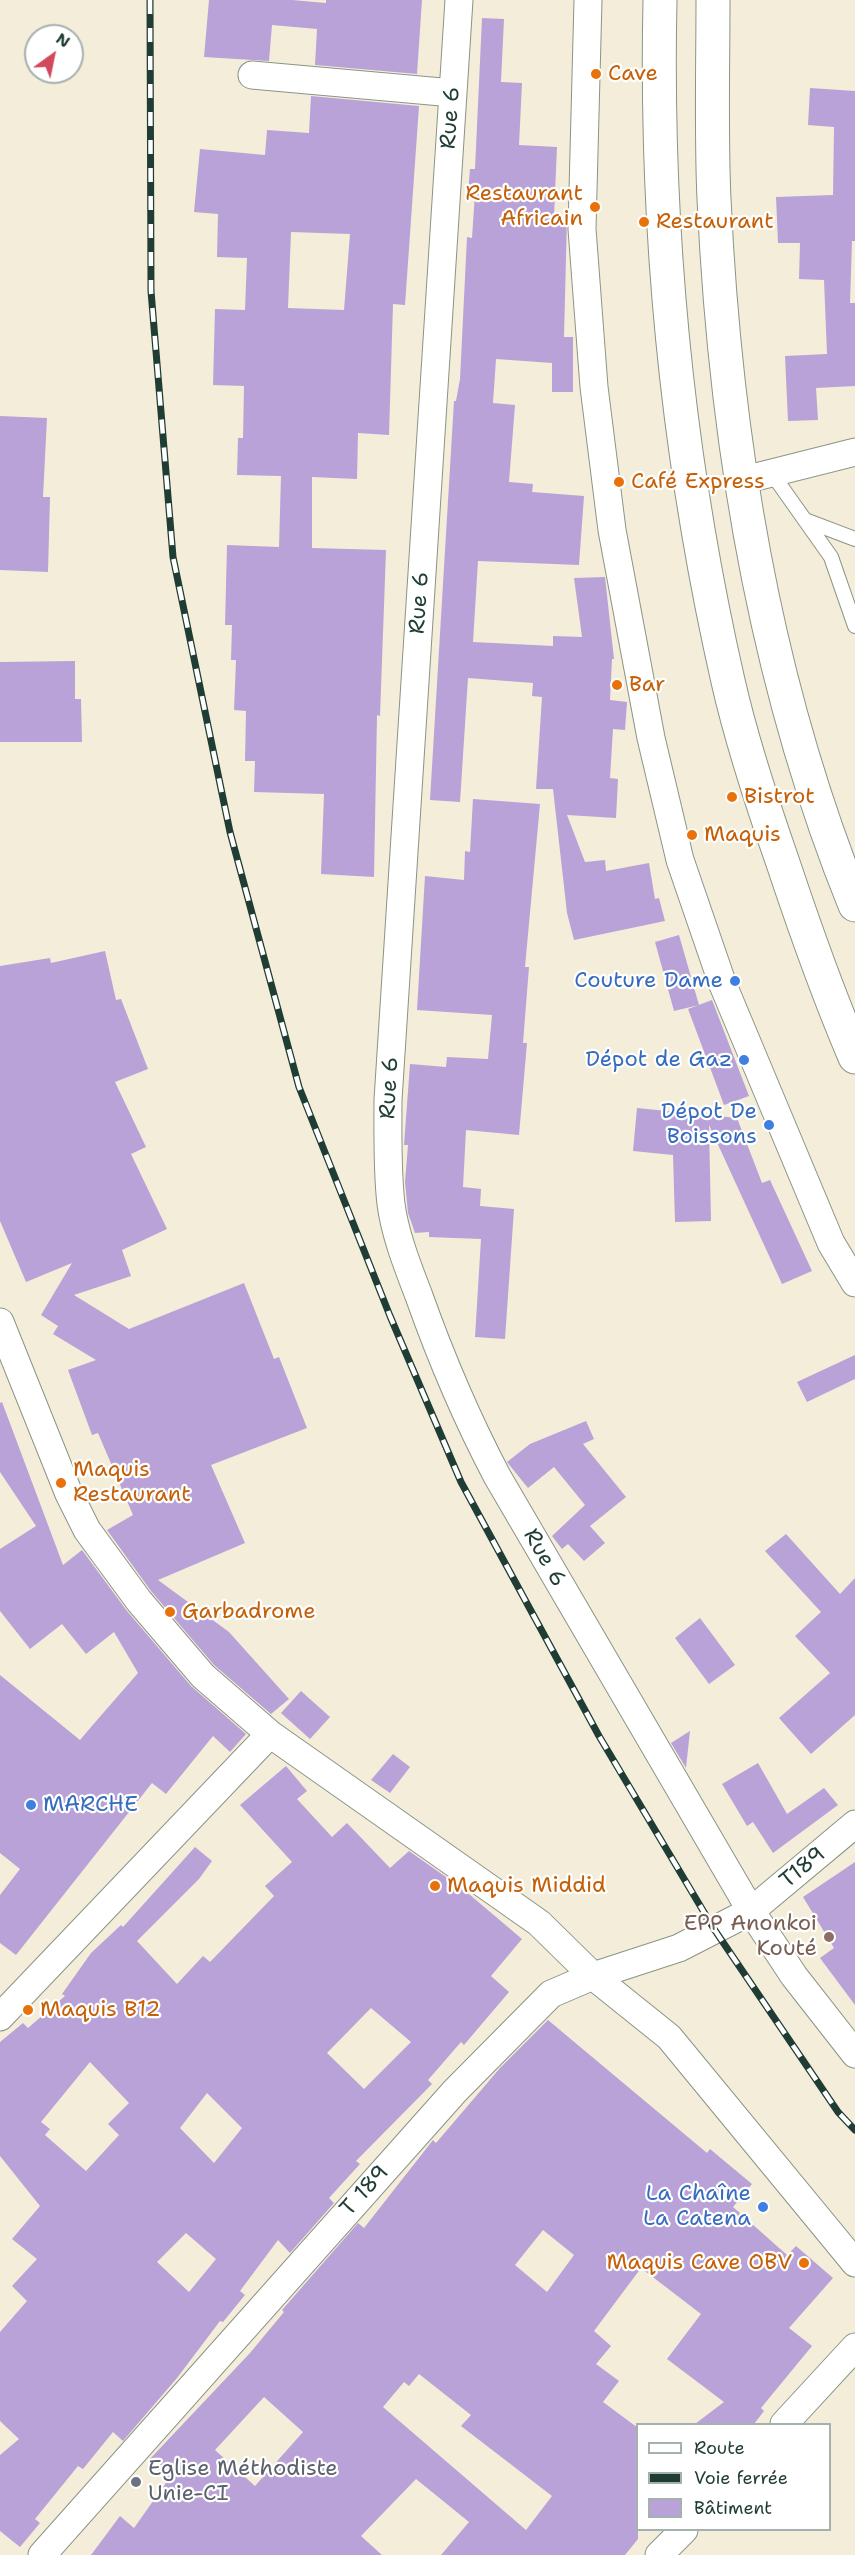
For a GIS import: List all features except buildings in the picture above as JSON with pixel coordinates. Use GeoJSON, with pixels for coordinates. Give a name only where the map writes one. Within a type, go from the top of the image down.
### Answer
{"type":"FeatureCollection","features":[{"type":"Feature","properties":{"kind":"main road"},"geometry":{"type":"LineString","coordinates":[[660,0],[662,210],[676,387],[696,509],[728,681],[753,777],[826,991],[855,1057]]}},
{"type":"Feature","properties":{"kind":"main road"},"geometry":{"type":"LineString","coordinates":[[713,0],[714,199],[740,480],[776,664],[832,849],[855,904]]}},
{"type":"Feature","properties":{"kind":"street","name":"Rue 6"},"geometry":{"type":"LineString","coordinates":[[459,0],[388,1100],[387,1160],[391,1207],[405,1259],[467,1420],[502,1486],[751,1911],[794,1976],[855,2054]]}},
{"type":"Feature","properties":{"kind":"street"},"geometry":{"type":"LineString","coordinates":[[588,0],[582,229],[594,387],[612,530],[651,738],[680,860],[723,985],[831,1243],[855,1283]]}},
{"type":"Feature","properties":{"kind":"street"},"geometry":{"type":"LineString","coordinates":[[252,75],[453,93]]}},
{"type":"Feature","properties":{"kind":"street"},"geometry":{"type":"LineString","coordinates":[[740,480],[773,475],[855,452]]}},
{"type":"Feature","properties":{"kind":"street"},"geometry":{"type":"LineString","coordinates":[[0,1322],[69,1494],[87,1530],[139,1601],[203,1676],[270,1734],[539,1923],[593,1976],[669,2037],[855,2263]]}},
{"type":"Feature","properties":{"kind":"street"},"geometry":{"type":"LineString","coordinates":[[0,2017],[270,1734]]}},
{"type":"Feature","properties":{"kind":"street","name":"T189"},"geometry":{"type":"LineString","coordinates":[[751,1911],[855,1824]]}},
{"type":"Feature","properties":{"kind":"street","name":"T 189"},"geometry":{"type":"LineString","coordinates":[[42,2555],[454,2091],[551,1994],[593,1976],[679,1948],[751,1911]]}},
{"type":"Feature","properties":{"kind":"street"},"geometry":{"type":"LineString","coordinates":[[785,2423],[855,2347]]}},
{"type":"Feature","properties":{"kind":"street"},"geometry":{"type":"LineString","coordinates":[[659,2555],[682,2531]]}},
{"type":"Feature","properties":{"kind":"lane"},"geometry":{"type":"LineString","coordinates":[[773,475],[831,557],[855,626]]}},
{"type":"Feature","properties":{"kind":"lane"},"geometry":{"type":"LineString","coordinates":[[805,520],[855,540]]}},
{"type":"Feature","properties":{"kind":"railway"},"geometry":{"type":"LineString","coordinates":[[150,0],[151,291],[173,557],[230,832],[299,1087],[390,1316],[461,1482],[599,1736],[714,1929],[838,2112],[855,2130]]}},
{"type":"Feature","properties":{"kind":"place","name":"Cave"},"geometry":{"type":"Point","coordinates":[596,74]}},
{"type":"Feature","properties":{"kind":"place","name":"Restaurant Africain"},"geometry":{"type":"Point","coordinates":[595,207]}},
{"type":"Feature","properties":{"kind":"place","name":"Restaurant"},"geometry":{"type":"Point","coordinates":[644,222]}},
{"type":"Feature","properties":{"kind":"place","name":"Café Express"},"geometry":{"type":"Point","coordinates":[619,482]}},
{"type":"Feature","properties":{"kind":"place","name":"Bar"},"geometry":{"type":"Point","coordinates":[617,685]}},
{"type":"Feature","properties":{"kind":"place","name":"Bistrot"},"geometry":{"type":"Point","coordinates":[732,797]}},
{"type":"Feature","properties":{"kind":"place","name":"Maquis"},"geometry":{"type":"Point","coordinates":[692,835]}},
{"type":"Feature","properties":{"kind":"place","name":"Couture Dame"},"geometry":{"type":"Point","coordinates":[735,981]}},
{"type":"Feature","properties":{"kind":"place","name":"Dépot de Gaz"},"geometry":{"type":"Point","coordinates":[744,1060]}},
{"type":"Feature","properties":{"kind":"place","name":"Dépot De Boissons"},"geometry":{"type":"Point","coordinates":[769,1125]}},
{"type":"Feature","properties":{"kind":"place","name":"Maquis Restaurant"},"geometry":{"type":"Point","coordinates":[61,1483]}},
{"type":"Feature","properties":{"kind":"place","name":"Garbadrome"},"geometry":{"type":"Point","coordinates":[170,1612]}},
{"type":"Feature","properties":{"kind":"place","name":"MARCHE"},"geometry":{"type":"Point","coordinates":[31,1805]}},
{"type":"Feature","properties":{"kind":"place","name":"Maquis Middid"},"geometry":{"type":"Point","coordinates":[435,1886]}},
{"type":"Feature","properties":{"kind":"place","name":"EPP Anonkoi Kouté"},"geometry":{"type":"Point","coordinates":[829,1937]}},
{"type":"Feature","properties":{"kind":"place","name":"Maquis B12"},"geometry":{"type":"Point","coordinates":[28,2010]}},
{"type":"Feature","properties":{"kind":"place","name":"La Chaîne La Catena"},"geometry":{"type":"Point","coordinates":[763,2207]}},
{"type":"Feature","properties":{"kind":"place","name":"Maquis Cave OBV"},"geometry":{"type":"Point","coordinates":[804,2263]}},
{"type":"Feature","properties":{"kind":"place","name":"Eglise Méthodiste Unie-CI"},"geometry":{"type":"Point","coordinates":[136,2482]}}]}
